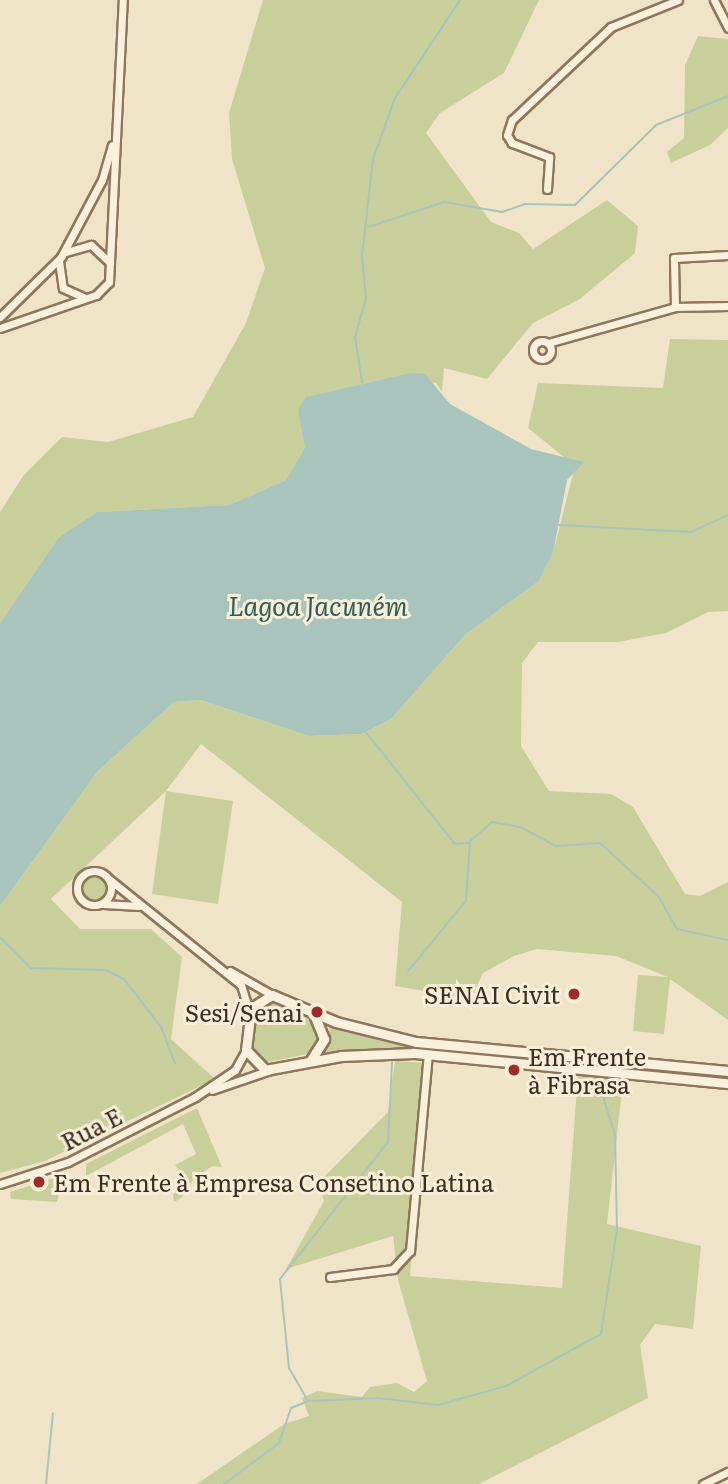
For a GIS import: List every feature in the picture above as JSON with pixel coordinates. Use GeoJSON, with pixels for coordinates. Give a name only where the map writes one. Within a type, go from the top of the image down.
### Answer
{"type":"FeatureCollection","features":[{"type":"Feature","properties":{"kind":"street"},"geometry":{"type":"LineString","coordinates":[[0,328],[87,298],[109,282],[123,0]]}},
{"type":"Feature","properties":{"kind":"street"},"geometry":{"type":"LineString","coordinates":[[547,189],[549,158],[513,143],[507,135],[512,120],[611,27],[678,0]]}},
{"type":"Feature","properties":{"kind":"street"},"geometry":{"type":"LineString","coordinates":[[714,0],[728,27]]}},
{"type":"Feature","properties":{"kind":"street"},"geometry":{"type":"LineString","coordinates":[[87,298],[70,294],[59,281],[61,257],[102,180],[116,131]]}},
{"type":"Feature","properties":{"kind":"street"},"geometry":{"type":"LineString","coordinates":[[0,317],[74,246],[91,245],[110,264]]}},
{"type":"Feature","properties":{"kind":"street"},"geometry":{"type":"LineString","coordinates":[[675,307],[674,258],[728,255]]}},
{"type":"Feature","properties":{"kind":"street"},"geometry":{"type":"LineString","coordinates":[[548,343],[675,307],[728,306]]}},
{"type":"Feature","properties":{"kind":"street"},"geometry":{"type":"LineString","coordinates":[[144,907],[98,905],[80,898],[79,879],[92,870],[109,879],[216,963],[244,989],[249,1012],[246,1050],[253,1064],[270,1070],[310,1061],[428,1054],[728,1083]]}},
{"type":"Feature","properties":{"kind":"street"},"geometry":{"type":"LineString","coordinates":[[98,905],[110,894],[109,879]]}},
{"type":"Feature","properties":{"kind":"street"},"geometry":{"type":"LineString","coordinates":[[216,963],[272,995],[314,1014],[416,1042],[728,1071]]}},
{"type":"Feature","properties":{"kind":"street"},"geometry":{"type":"LineString","coordinates":[[249,1012],[272,995]]}},
{"type":"Feature","properties":{"kind":"street"},"geometry":{"type":"LineString","coordinates":[[310,1061],[324,1039],[314,1014]]}},
{"type":"Feature","properties":{"kind":"street","name":"Rua E"},"geometry":{"type":"LineString","coordinates":[[195,1097],[234,1070],[246,1050]]}},
{"type":"Feature","properties":{"kind":"street"},"geometry":{"type":"LineString","coordinates":[[330,1277],[393,1269],[410,1251],[428,1054]]}},
{"type":"Feature","properties":{"kind":"street","name":"Rua E"},"geometry":{"type":"LineString","coordinates":[[0,1184],[68,1162],[195,1097],[270,1070]]}},
{"type":"Feature","properties":{"kind":"street"},"geometry":{"type":"LineString","coordinates":[[704,1484],[728,1472]]}},
{"type":"Feature","properties":{"kind":"green space"},"geometry":{"type":"Polygon","coordinates":[[[263,0],[539,0],[504,73],[440,113],[426,133],[491,222],[519,233],[533,249],[607,200],[638,226],[635,253],[580,299],[533,323],[487,379],[444,368],[442,392],[436,383],[389,378],[307,397],[305,449],[286,480],[229,505],[97,512],[59,537],[0,623],[0,512],[23,476],[62,437],[108,442],[193,417],[246,323],[265,268],[232,159],[229,113],[263,0]]]}},
{"type":"Feature","properties":{"kind":"green space"},"geometry":{"type":"Polygon","coordinates":[[[698,36],[728,39],[728,128],[710,145],[671,163],[667,152],[684,138],[685,65],[698,36]]]}},
{"type":"Feature","properties":{"kind":"green space"},"geometry":{"type":"Polygon","coordinates":[[[670,339],[728,340],[728,611],[708,612],[666,633],[618,642],[538,642],[522,663],[521,746],[549,791],[611,794],[633,807],[685,894],[700,896],[728,882],[728,1020],[670,979],[664,1034],[633,1031],[638,975],[668,977],[616,956],[537,949],[514,956],[483,973],[471,999],[395,986],[402,902],[201,744],[166,791],[51,899],[80,929],[151,929],[182,957],[171,1039],[215,1079],[45,1161],[0,1173],[0,906],[98,771],[174,702],[200,700],[309,736],[362,734],[391,719],[466,634],[539,581],[553,553],[575,466],[528,428],[538,383],[663,388],[670,339]]]}},
{"type":"Feature","properties":{"kind":"green space"},"geometry":{"type":"Polygon","coordinates":[[[166,791],[233,801],[218,904],[152,894],[166,791]]]}},
{"type":"Feature","properties":{"kind":"green space"},"geometry":{"type":"Polygon","coordinates":[[[94,873],[105,877],[109,888],[105,899],[94,903],[83,899],[79,888],[83,877],[94,873]]]}},
{"type":"Feature","properties":{"kind":"green space"},"geometry":{"type":"Polygon","coordinates":[[[269,1001],[314,1021],[320,1037],[312,1053],[258,1064],[250,1051],[253,1015],[269,1001]]]}},
{"type":"Feature","properties":{"kind":"green space"},"geometry":{"type":"Polygon","coordinates":[[[330,1024],[408,1044],[526,1059],[407,1049],[326,1055],[330,1024]]]}},
{"type":"Feature","properties":{"kind":"green space"},"geometry":{"type":"Polygon","coordinates":[[[395,1061],[427,1063],[410,1276],[562,1288],[578,1075],[623,1081],[607,1224],[701,1246],[693,1329],[655,1324],[640,1345],[648,1398],[479,1484],[197,1484],[284,1424],[309,1416],[302,1398],[317,1391],[362,1397],[370,1387],[397,1383],[414,1392],[427,1381],[398,1280],[393,1236],[286,1269],[324,1201],[318,1183],[388,1112],[395,1061]]]}},
{"type":"Feature","properties":{"kind":"green space"},"geometry":{"type":"Polygon","coordinates":[[[197,1108],[222,1167],[212,1166],[193,1180],[181,1198],[174,1202],[173,1195],[186,1179],[175,1165],[196,1154],[183,1124],[86,1176],[86,1164],[197,1108]]]}},
{"type":"Feature","properties":{"kind":"green space"},"geometry":{"type":"Polygon","coordinates":[[[63,1175],[57,1202],[11,1199],[10,1192],[63,1175]]]}},
{"type":"Feature","properties":{"kind":"water","name":"Lagoa Jacuném"},"geometry":{"type":"Polygon","coordinates":[[[410,373],[425,374],[450,404],[531,449],[584,462],[567,480],[553,553],[539,581],[466,634],[391,719],[362,734],[309,736],[200,700],[174,702],[98,771],[0,906],[0,623],[59,537],[97,512],[229,505],[286,480],[305,448],[298,410],[306,397],[410,373]]]}},
{"type":"Feature","properties":{"kind":"waterway"},"geometry":{"type":"LineString","coordinates":[[362,382],[355,337],[366,298],[362,256],[373,159],[395,98],[460,0]]}},
{"type":"Feature","properties":{"kind":"waterway"},"geometry":{"type":"LineString","coordinates":[[368,227],[444,202],[502,212],[525,204],[575,205],[656,125],[728,96]]}},
{"type":"Feature","properties":{"kind":"waterway","name":"Lagoa Jacuném"},"geometry":{"type":"LineString","coordinates":[[558,525],[691,532],[728,515]]}},
{"type":"Feature","properties":{"kind":"waterway"},"geometry":{"type":"LineString","coordinates":[[365,731],[455,844],[468,843],[492,822],[520,827],[556,846],[600,843],[658,896],[677,929],[728,940]]}},
{"type":"Feature","properties":{"kind":"waterway"},"geometry":{"type":"LineString","coordinates":[[408,971],[466,901],[470,841]]}},
{"type":"Feature","properties":{"kind":"waterway"},"geometry":{"type":"LineString","coordinates":[[0,937],[31,968],[106,970],[124,979],[161,1027],[175,1063]]}},
{"type":"Feature","properties":{"kind":"waterway"},"geometry":{"type":"LineString","coordinates":[[308,1401],[289,1368],[280,1279],[388,1142],[392,1062]]}},
{"type":"Feature","properties":{"kind":"waterway"},"geometry":{"type":"LineString","coordinates":[[224,1484],[279,1443],[291,1408],[308,1401],[379,1398],[438,1405],[506,1386],[601,1334],[617,1230],[615,1134],[604,1100],[609,1087]]}},
{"type":"Feature","properties":{"kind":"waterway"},"geometry":{"type":"LineString","coordinates":[[46,1484],[53,1413]]}},
{"type":"Feature","properties":{"kind":"place","name":"SENAI Civit"},"geometry":{"type":"Point","coordinates":[574,994]}},
{"type":"Feature","properties":{"kind":"place","name":"Sesi/Senai"},"geometry":{"type":"Point","coordinates":[317,1012]}},
{"type":"Feature","properties":{"kind":"place","name":"Em Frente à Fibrasa"},"geometry":{"type":"Point","coordinates":[514,1070]}},
{"type":"Feature","properties":{"kind":"place","name":"Em Frente à Empresa Consetino Latina"},"geometry":{"type":"Point","coordinates":[39,1182]}}]}
